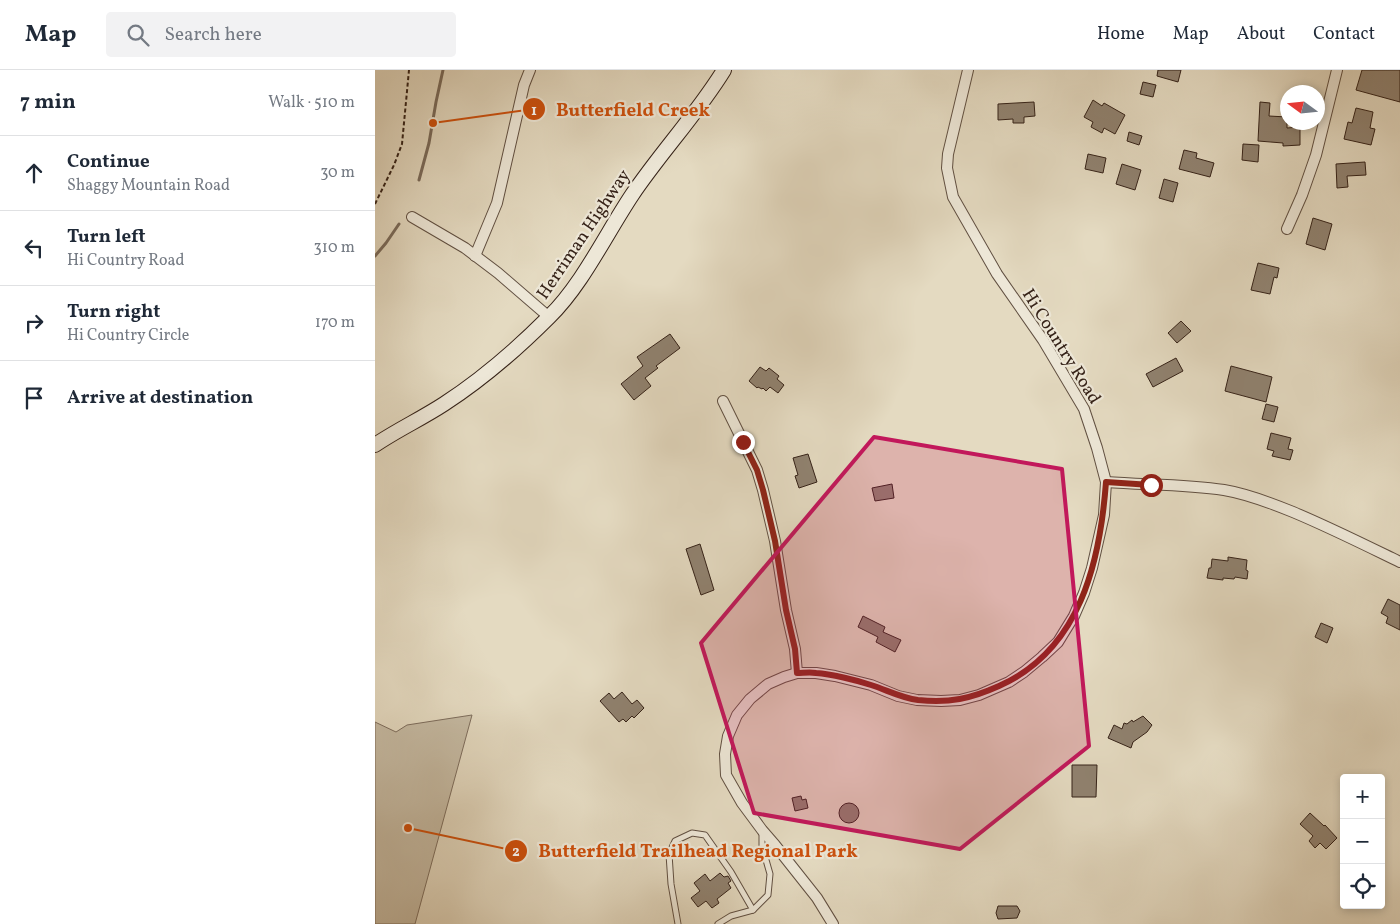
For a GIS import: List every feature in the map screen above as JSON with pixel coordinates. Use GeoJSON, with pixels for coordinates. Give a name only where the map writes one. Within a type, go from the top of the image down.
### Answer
{"type":"FeatureCollection","features":[{"type":"Feature","properties":{"kind":"main road","name":"Herriman Highway"},"geometry":{"type":"LineString","coordinates":[[375,445],[457,395],[508,355],[564,301],[643,178],[706,98],[725,70]]}},
{"type":"Feature","properties":{"kind":"street"},"geometry":{"type":"LineString","coordinates":[[475,256],[497,203],[524,85],[530,70]]}},
{"type":"Feature","properties":{"kind":"street","name":"Hi Country Road"},"geometry":{"type":"LineString","coordinates":[[833,924],[817,898],[742,803],[726,775],[725,754],[728,736],[737,715],[750,699],[768,684],[797,673],[835,676],[917,700],[960,700],[979,695],[1009,682],[1043,657],[1058,642],[1074,616],[1092,568],[1104,514],[1106,482],[1084,409],[1043,340],[997,274],[953,197],[947,168],[948,154],[968,70]]}},
{"type":"Feature","properties":{"kind":"street"},"geometry":{"type":"LineString","coordinates":[[1287,229],[1303,195],[1316,155],[1337,70]]}},
{"type":"Feature","properties":{"kind":"street"},"geometry":{"type":"LineString","coordinates":[[412,217],[475,256],[498,273],[549,317]]}},
{"type":"Feature","properties":{"kind":"street"},"geometry":{"type":"LineString","coordinates":[[723,401],[757,470],[763,490],[775,541],[786,610],[795,649],[797,673]]}},
{"type":"Feature","properties":{"kind":"street"},"geometry":{"type":"LineString","coordinates":[[1106,482],[1225,490],[1247,495],[1303,516],[1400,562]]}},
{"type":"Feature","properties":{"kind":"lane"},"geometry":{"type":"LineString","coordinates":[[718,924],[731,916],[753,910],[768,895],[769,874],[762,846],[762,830]]}},
{"type":"Feature","properties":{"kind":"lane"},"geometry":{"type":"LineString","coordinates":[[677,924],[669,854],[675,840],[692,833],[705,835],[731,872],[753,910]]}},
{"type":"Feature","properties":{"kind":"path"},"geometry":{"type":"LineString","coordinates":[[375,204],[394,166],[402,144],[409,70]]}},
{"type":"Feature","properties":{"kind":"highlighted area"},"geometry":{"type":"Polygon","coordinates":[[[874,437],[1062,469],[1089,746],[960,849],[754,813],[701,643],[874,437]]]}},
{"type":"Feature","properties":{"kind":"shaded area"},"geometry":{"type":"Polygon","coordinates":[[[472,715],[415,924],[375,924],[375,722],[396,732],[407,725],[472,715]]]}},
{"type":"Feature","properties":{"kind":"building"},"geometry":{"type":"Polygon","coordinates":[[[1158,70],[1181,70],[1178,82],[1157,76],[1158,70]]]}},
{"type":"Feature","properties":{"kind":"building"},"geometry":{"type":"Polygon","coordinates":[[[1362,70],[1400,70],[1400,102],[1356,90],[1362,70]]]}},
{"type":"Feature","properties":{"kind":"building"},"geometry":{"type":"Polygon","coordinates":[[[1143,82],[1156,85],[1153,97],[1140,94],[1143,82]]]}},
{"type":"Feature","properties":{"kind":"building"},"geometry":{"type":"Polygon","coordinates":[[[1093,100],[1102,106],[1104,103],[1125,115],[1115,134],[1104,128],[1102,133],[1091,127],[1093,122],[1084,117],[1093,100]]]}},
{"type":"Feature","properties":{"kind":"building"},"geometry":{"type":"Polygon","coordinates":[[[1034,102],[1035,116],[1024,117],[1024,123],[1013,123],[1013,119],[998,120],[998,104],[1034,102]]]}},
{"type":"Feature","properties":{"kind":"building"},"geometry":{"type":"Polygon","coordinates":[[[1260,102],[1270,103],[1269,116],[1280,117],[1280,130],[1300,130],[1300,145],[1283,146],[1283,143],[1258,141],[1260,102]]]}},
{"type":"Feature","properties":{"kind":"building"},"geometry":{"type":"Polygon","coordinates":[[[1356,108],[1373,112],[1370,128],[1375,129],[1371,145],[1344,139],[1348,122],[1352,123],[1356,108]]]}},
{"type":"Feature","properties":{"kind":"building"},"geometry":{"type":"Polygon","coordinates":[[[1129,132],[1142,136],[1139,145],[1127,141],[1129,132]]]}},
{"type":"Feature","properties":{"kind":"building"},"geometry":{"type":"Polygon","coordinates":[[[1243,144],[1259,145],[1258,162],[1242,160],[1243,144]]]}},
{"type":"Feature","properties":{"kind":"building"},"geometry":{"type":"Polygon","coordinates":[[[1184,150],[1197,153],[1196,158],[1214,163],[1210,177],[1179,169],[1184,150]]]}},
{"type":"Feature","properties":{"kind":"building"},"geometry":{"type":"Polygon","coordinates":[[[1088,154],[1106,158],[1103,173],[1085,169],[1088,154]]]}},
{"type":"Feature","properties":{"kind":"building"},"geometry":{"type":"Polygon","coordinates":[[[1365,162],[1366,175],[1347,176],[1348,187],[1337,188],[1336,164],[1365,162]]]}},
{"type":"Feature","properties":{"kind":"building"},"geometry":{"type":"Polygon","coordinates":[[[1122,164],[1141,170],[1135,190],[1116,184],[1122,164]]]}},
{"type":"Feature","properties":{"kind":"building"},"geometry":{"type":"Polygon","coordinates":[[[1164,179],[1178,183],[1173,202],[1159,198],[1164,179]]]}},
{"type":"Feature","properties":{"kind":"building"},"geometry":{"type":"Polygon","coordinates":[[[1313,218],[1332,224],[1325,250],[1306,244],[1313,218]]]}},
{"type":"Feature","properties":{"kind":"building"},"geometry":{"type":"Polygon","coordinates":[[[1258,263],[1279,268],[1277,278],[1274,277],[1270,294],[1251,290],[1258,263]]]}},
{"type":"Feature","properties":{"kind":"building"},"geometry":{"type":"Polygon","coordinates":[[[1181,321],[1191,331],[1177,343],[1168,333],[1181,321]]]}},
{"type":"Feature","properties":{"kind":"building"},"geometry":{"type":"Polygon","coordinates":[[[670,334],[680,348],[656,366],[658,368],[645,378],[651,386],[634,400],[621,384],[643,366],[637,357],[670,334]]]}},
{"type":"Feature","properties":{"kind":"building"},"geometry":{"type":"Polygon","coordinates":[[[1176,358],[1183,371],[1153,387],[1146,374],[1176,358]]]}},
{"type":"Feature","properties":{"kind":"building"},"geometry":{"type":"Polygon","coordinates":[[[1231,366],[1272,377],[1266,402],[1225,391],[1231,366]]]}},
{"type":"Feature","properties":{"kind":"building"},"geometry":{"type":"Polygon","coordinates":[[[760,367],[766,371],[769,368],[779,376],[777,379],[784,385],[778,393],[770,387],[766,391],[763,388],[757,388],[749,381],[760,367]]]}},
{"type":"Feature","properties":{"kind":"building"},"geometry":{"type":"Polygon","coordinates":[[[1266,404],[1278,407],[1274,422],[1262,419],[1266,404]]]}},
{"type":"Feature","properties":{"kind":"building"},"geometry":{"type":"Polygon","coordinates":[[[1271,433],[1291,438],[1288,449],[1293,450],[1290,460],[1272,456],[1274,451],[1267,449],[1271,433]]]}},
{"type":"Feature","properties":{"kind":"building"},"geometry":{"type":"Polygon","coordinates":[[[808,454],[817,482],[799,488],[795,476],[798,475],[793,458],[808,454]]]}},
{"type":"Feature","properties":{"kind":"building"},"geometry":{"type":"Polygon","coordinates":[[[892,484],[894,498],[875,501],[872,488],[892,484]]]}},
{"type":"Feature","properties":{"kind":"building"},"geometry":{"type":"Polygon","coordinates":[[[700,544],[714,590],[701,595],[686,549],[700,544]]]}},
{"type":"Feature","properties":{"kind":"building"},"geometry":{"type":"Polygon","coordinates":[[[1228,557],[1247,560],[1247,579],[1235,577],[1234,579],[1223,578],[1223,580],[1207,578],[1212,559],[1228,561],[1228,557]]]}},
{"type":"Feature","properties":{"kind":"building"},"geometry":{"type":"Polygon","coordinates":[[[1388,599],[1400,605],[1400,630],[1386,623],[1388,617],[1381,613],[1388,599]]]}},
{"type":"Feature","properties":{"kind":"building"},"geometry":{"type":"Polygon","coordinates":[[[863,616],[885,627],[883,632],[901,640],[895,652],[876,642],[878,637],[858,627],[863,616]]]}},
{"type":"Feature","properties":{"kind":"building"},"geometry":{"type":"Polygon","coordinates":[[[1321,623],[1333,628],[1327,643],[1315,637],[1321,623]]]}},
{"type":"Feature","properties":{"kind":"building"},"geometry":{"type":"Polygon","coordinates":[[[622,692],[632,704],[637,700],[644,708],[634,718],[632,716],[626,722],[623,719],[619,722],[600,701],[609,693],[614,699],[622,692]]]}},
{"type":"Feature","properties":{"kind":"building"},"geometry":{"type":"Polygon","coordinates":[[[1143,716],[1152,725],[1147,732],[1133,742],[1131,748],[1108,738],[1114,725],[1122,729],[1124,723],[1127,724],[1132,720],[1133,722],[1143,716]]]}},
{"type":"Feature","properties":{"kind":"building"},"geometry":{"type":"Polygon","coordinates":[[[1072,765],[1097,765],[1096,797],[1072,797],[1072,765]]]}},
{"type":"Feature","properties":{"kind":"building"},"geometry":{"type":"Polygon","coordinates":[[[801,796],[802,800],[806,799],[808,808],[795,811],[792,798],[801,796]]]}},
{"type":"Feature","properties":{"kind":"building"},"geometry":{"type":"Polygon","coordinates":[[[849,803],[856,806],[859,813],[856,820],[849,823],[842,820],[839,813],[842,806],[849,803]]]}},
{"type":"Feature","properties":{"kind":"building"},"geometry":{"type":"Polygon","coordinates":[[[1310,813],[1337,838],[1326,849],[1320,843],[1315,848],[1309,841],[1313,836],[1300,824],[1310,813]]]}},
{"type":"Feature","properties":{"kind":"building"},"geometry":{"type":"Polygon","coordinates":[[[720,873],[724,877],[728,876],[731,881],[728,883],[731,888],[717,899],[719,903],[712,908],[706,901],[698,907],[691,898],[700,891],[694,883],[705,874],[710,881],[720,873]]]}},
{"type":"Feature","properties":{"kind":"building"},"geometry":{"type":"Polygon","coordinates":[[[998,906],[1017,906],[1020,911],[1017,918],[998,919],[996,913],[998,906]]]}},
{"type":"Feature","properties":{"kind":"waterway"},"geometry":{"type":"LineString","coordinates":[[419,180],[429,143],[443,70]]}},
{"type":"Feature","properties":{"kind":"waterway"},"geometry":{"type":"LineString","coordinates":[[375,256],[399,224]]}},
{"type":"Feature","properties":{"kind":"place","name":"Butterfield Creek"},"geometry":{"type":"Point","coordinates":[433,123]}},
{"type":"Feature","properties":{"kind":"place","name":"Butterfield Trailhead Regional Park"},"geometry":{"type":"Point","coordinates":[408,828]}},
{"type":"Feature","properties":{"kind":"route"},"geometry":{"type":"LineString","coordinates":[[743,442],[757,470],[775,541],[786,610],[795,649],[797,673],[835,676],[917,700],[960,700],[979,695],[1009,682],[1043,657],[1058,642],[1074,616],[1084,593],[1092,568],[1104,514],[1106,482],[1151,485]]}}]}
